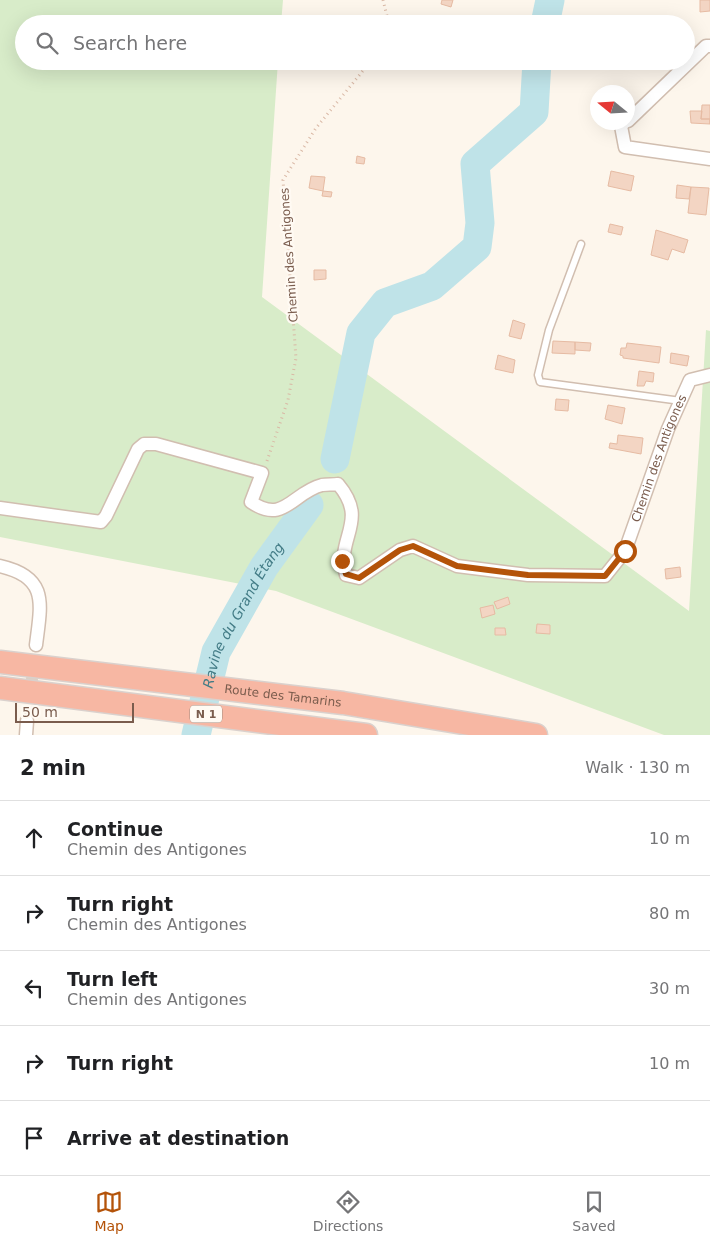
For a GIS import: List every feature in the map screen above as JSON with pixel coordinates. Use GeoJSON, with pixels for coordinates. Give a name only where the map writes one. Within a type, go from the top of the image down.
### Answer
{"type":"FeatureCollection","features":[{"type":"Feature","properties":{"kind":"highway","name":"Route des Tamarins"},"geometry":{"type":"LineString","coordinates":[[0,662],[344,703],[536,735]]}},
{"type":"Feature","properties":{"kind":"highway","name":"N 1"},"geometry":{"type":"LineString","coordinates":[[0,688],[360,734]]}},
{"type":"Feature","properties":{"kind":"street"},"geometry":{"type":"LineString","coordinates":[[695,56],[706,46],[710,46]]}},
{"type":"Feature","properties":{"kind":"street"},"geometry":{"type":"LineString","coordinates":[[635,113],[681,70]]}},
{"type":"Feature","properties":{"kind":"street"},"geometry":{"type":"LineString","coordinates":[[622,130],[625,147],[710,159]]}},
{"type":"Feature","properties":{"kind":"street","name":"Chemin des Antigones"},"geometry":{"type":"LineString","coordinates":[[262,473],[251,502],[263,510],[279,509],[321,485],[338,484],[349,497],[353,517],[342,561],[346,574],[359,578],[400,550],[413,546],[457,566],[528,575],[605,576],[625,551],[668,429],[690,380],[710,376]]}},
{"type":"Feature","properties":{"kind":"street"},"geometry":{"type":"LineString","coordinates":[[0,508],[100,522],[106,516],[138,449],[144,444],[156,444],[262,473]]}},
{"type":"Feature","properties":{"kind":"street"},"geometry":{"type":"LineString","coordinates":[[0,566],[18,570],[31,578],[37,588],[41,602],[36,645]]}},
{"type":"Feature","properties":{"kind":"street"},"geometry":{"type":"LineString","coordinates":[[26,735],[27,721]]}},
{"type":"Feature","properties":{"kind":"lane"},"geometry":{"type":"LineString","coordinates":[[581,244],[549,330],[538,375],[540,382],[681,401]]}},
{"type":"Feature","properties":{"kind":"path"},"geometry":{"type":"LineString","coordinates":[[383,0],[387,15]]}},
{"type":"Feature","properties":{"kind":"path","name":"Chemin des Antigones"},"geometry":{"type":"LineString","coordinates":[[262,473],[288,400],[296,358],[283,180],[316,128],[364,70]]}},
{"type":"Feature","properties":{"kind":"green space"},"geometry":{"type":"Polygon","coordinates":[[[0,0],[283,0],[282,15],[15,15],[15,70],[277,70],[262,297],[689,611],[706,330],[710,331],[710,735],[664,735],[276,591],[0,537],[0,0]]]}},
{"type":"Feature","properties":{"kind":"building"},"geometry":{"type":"Polygon","coordinates":[[[442,0],[453,0],[451,7],[441,4],[442,0]]]}},
{"type":"Feature","properties":{"kind":"building"},"geometry":{"type":"Polygon","coordinates":[[[700,0],[710,0],[710,11],[700,12],[700,0]]]}},
{"type":"Feature","properties":{"kind":"building"},"geometry":{"type":"Polygon","coordinates":[[[702,105],[710,105],[710,119],[701,119],[702,105]]]}},
{"type":"Feature","properties":{"kind":"building"},"geometry":{"type":"Polygon","coordinates":[[[690,111],[702,111],[701,119],[710,119],[710,124],[691,123],[690,111]]]}},
{"type":"Feature","properties":{"kind":"building"},"geometry":{"type":"Polygon","coordinates":[[[357,156],[365,158],[364,164],[356,163],[357,156]]]}},
{"type":"Feature","properties":{"kind":"building"},"geometry":{"type":"Polygon","coordinates":[[[611,171],[634,176],[631,191],[608,186],[611,171]]]}},
{"type":"Feature","properties":{"kind":"building"},"geometry":{"type":"Polygon","coordinates":[[[311,176],[325,177],[323,191],[309,188],[311,176]]]}},
{"type":"Feature","properties":{"kind":"building"},"geometry":{"type":"Polygon","coordinates":[[[677,185],[691,187],[689,199],[676,198],[677,185]]]}},
{"type":"Feature","properties":{"kind":"building"},"geometry":{"type":"Polygon","coordinates":[[[691,187],[709,188],[706,215],[688,213],[691,187]]]}},
{"type":"Feature","properties":{"kind":"building"},"geometry":{"type":"Polygon","coordinates":[[[323,191],[332,192],[331,197],[322,196],[323,191]]]}},
{"type":"Feature","properties":{"kind":"building"},"geometry":{"type":"Polygon","coordinates":[[[610,224],[623,227],[621,235],[608,232],[610,224]]]}},
{"type":"Feature","properties":{"kind":"building"},"geometry":{"type":"Polygon","coordinates":[[[656,230],[688,240],[684,253],[672,249],[668,260],[651,255],[656,230]]]}},
{"type":"Feature","properties":{"kind":"building"},"geometry":{"type":"Polygon","coordinates":[[[314,270],[326,270],[326,279],[314,280],[314,270]]]}},
{"type":"Feature","properties":{"kind":"building"},"geometry":{"type":"Polygon","coordinates":[[[513,320],[525,324],[521,339],[509,336],[513,320]]]}},
{"type":"Feature","properties":{"kind":"building"},"geometry":{"type":"Polygon","coordinates":[[[553,341],[575,342],[575,354],[552,353],[553,341]]]}},
{"type":"Feature","properties":{"kind":"building"},"geometry":{"type":"Polygon","coordinates":[[[575,342],[591,343],[590,351],[575,350],[575,342]]]}},
{"type":"Feature","properties":{"kind":"building"},"geometry":{"type":"Polygon","coordinates":[[[627,343],[661,347],[659,363],[623,358],[620,355],[621,348],[626,348],[627,343]]]}},
{"type":"Feature","properties":{"kind":"building"},"geometry":{"type":"Polygon","coordinates":[[[671,353],[689,356],[687,366],[670,363],[671,353]]]}},
{"type":"Feature","properties":{"kind":"building"},"geometry":{"type":"Polygon","coordinates":[[[498,355],[515,360],[513,373],[495,369],[498,355]]]}},
{"type":"Feature","properties":{"kind":"building"},"geometry":{"type":"Polygon","coordinates":[[[639,371],[654,373],[653,382],[646,381],[644,386],[637,386],[639,371]]]}},
{"type":"Feature","properties":{"kind":"building"},"geometry":{"type":"Polygon","coordinates":[[[556,399],[569,400],[568,411],[555,410],[556,399]]]}},
{"type":"Feature","properties":{"kind":"building"},"geometry":{"type":"Polygon","coordinates":[[[608,405],[625,408],[622,424],[605,419],[608,405]]]}},
{"type":"Feature","properties":{"kind":"building"},"geometry":{"type":"Polygon","coordinates":[[[618,435],[643,438],[641,454],[609,448],[610,443],[617,444],[618,435]]]}},
{"type":"Feature","properties":{"kind":"building"},"geometry":{"type":"Polygon","coordinates":[[[680,567],[681,577],[666,579],[665,569],[680,567]]]}},
{"type":"Feature","properties":{"kind":"building"},"geometry":{"type":"Polygon","coordinates":[[[508,597],[510,604],[497,609],[494,602],[508,597]]]}},
{"type":"Feature","properties":{"kind":"building"},"geometry":{"type":"Polygon","coordinates":[[[493,605],[495,614],[482,618],[480,608],[493,605]]]}},
{"type":"Feature","properties":{"kind":"building"},"geometry":{"type":"Polygon","coordinates":[[[537,624],[550,625],[550,634],[536,633],[537,624]]]}},
{"type":"Feature","properties":{"kind":"building"},"geometry":{"type":"Polygon","coordinates":[[[495,628],[505,628],[506,635],[495,635],[495,628]]]}},
{"type":"Feature","properties":{"kind":"waterway","name":"Ravine du Grand Étang"},"geometry":{"type":"LineString","coordinates":[[547,15],[550,0]]}},
{"type":"Feature","properties":{"kind":"waterway","name":"Ravine du Grand Étang"},"geometry":{"type":"LineString","coordinates":[[335,459],[361,333],[385,303],[432,286],[477,247],[480,223],[475,164],[534,112],[536,70]]}},
{"type":"Feature","properties":{"kind":"waterway","name":"Ravine du Grand Étang"},"geometry":{"type":"LineString","coordinates":[[196,735],[216,652],[264,567],[309,505]]}},
{"type":"Feature","properties":{"kind":"tunnel"},"geometry":{"type":"LineString","coordinates":[[27,721],[36,645]]}},
{"type":"Feature","properties":{"kind":"route"},"geometry":{"type":"LineString","coordinates":[[342,561],[346,574],[359,578],[400,550],[413,546],[457,566],[528,575],[605,576],[625,551]]}}]}
